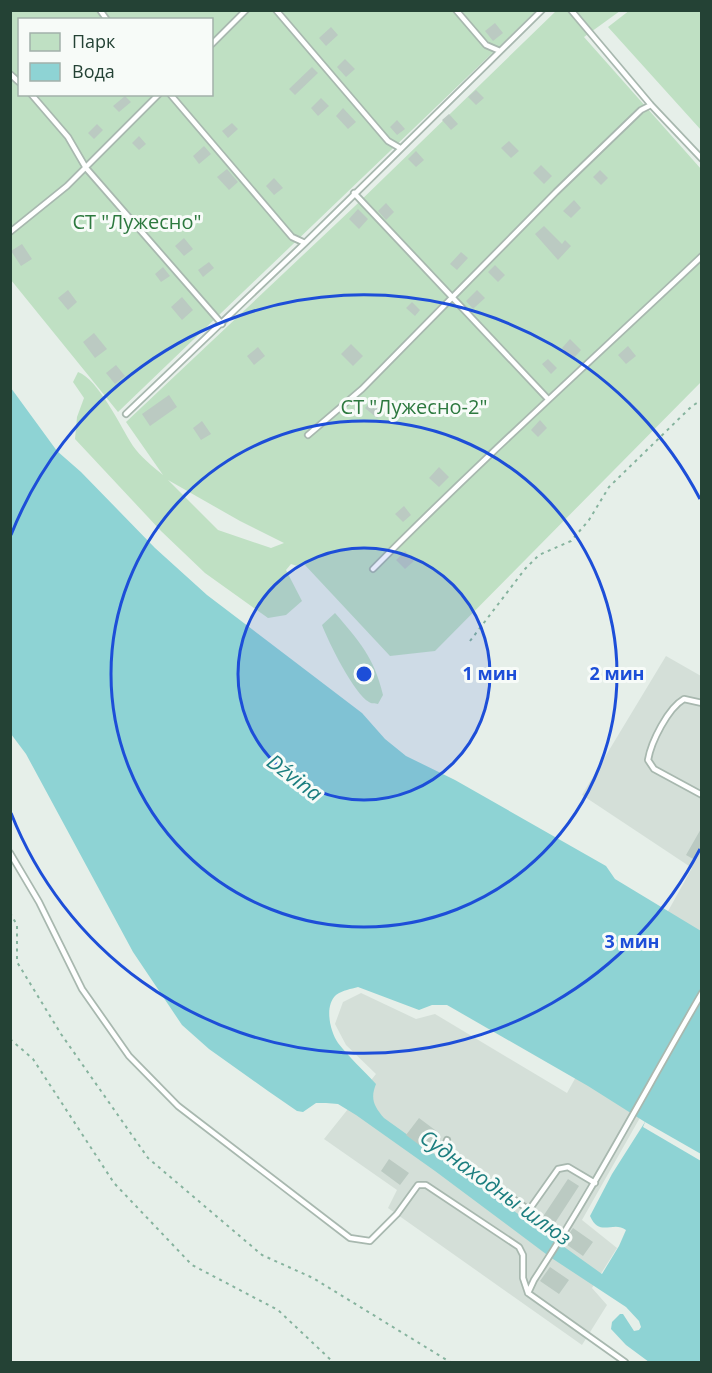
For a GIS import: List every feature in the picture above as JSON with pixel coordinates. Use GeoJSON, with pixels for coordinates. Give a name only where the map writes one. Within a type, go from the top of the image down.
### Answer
{"type":"FeatureCollection","features":[{"type":"Feature","properties":{"kind":"lane"},"geometry":{"type":"LineString","coordinates":[[213,43],[246,10]]}},
{"type":"Feature","properties":{"kind":"lane"},"geometry":{"type":"LineString","coordinates":[[276,10],[388,141],[400,148]]}},
{"type":"Feature","properties":{"kind":"lane"},"geometry":{"type":"LineString","coordinates":[[456,10],[486,45],[500,51]]}},
{"type":"Feature","properties":{"kind":"lane"},"geometry":{"type":"LineString","coordinates":[[126,414],[222,324],[542,10]]}},
{"type":"Feature","properties":{"kind":"lane"},"geometry":{"type":"LineString","coordinates":[[572,10],[651,105],[702,159]]}},
{"type":"Feature","properties":{"kind":"lane"},"geometry":{"type":"LineString","coordinates":[[34,96],[68,137],[86,168],[222,324]]}},
{"type":"Feature","properties":{"kind":"lane"},"geometry":{"type":"LineString","coordinates":[[10,232],[68,186],[157,96]]}},
{"type":"Feature","properties":{"kind":"lane"},"geometry":{"type":"LineString","coordinates":[[172,96],[292,237],[305,243]]}},
{"type":"Feature","properties":{"kind":"lane"},"geometry":{"type":"LineString","coordinates":[[308,435],[362,389],[564,184],[641,110],[651,105]]}},
{"type":"Feature","properties":{"kind":"lane"},"geometry":{"type":"LineString","coordinates":[[354,193],[548,399]]}},
{"type":"Feature","properties":{"kind":"lane"},"geometry":{"type":"LineString","coordinates":[[373,569],[454,487],[702,256]]}},
{"type":"Feature","properties":{"kind":"lane"},"geometry":{"type":"LineString","coordinates":[[702,703],[684,699],[675,704],[650,748],[648,760],[654,769],[702,795]]}},
{"type":"Feature","properties":{"kind":"lane"},"geometry":{"type":"LineString","coordinates":[[10,853],[39,902],[82,989],[129,1056],[178,1106],[350,1238],[370,1241],[397,1214],[418,1185],[426,1185],[519,1247],[523,1255],[523,1278],[528,1293],[625,1362]]}},
{"type":"Feature","properties":{"kind":"lane"},"geometry":{"type":"LineString","coordinates":[[528,1293],[595,1183],[621,1133],[702,993]]}},
{"type":"Feature","properties":{"kind":"lane"},"geometry":{"type":"LineString","coordinates":[[447,1140],[443,1150],[529,1210],[558,1170],[568,1167],[595,1183]]}},
{"type":"Feature","properties":{"kind":"path"},"geometry":{"type":"LineString","coordinates":[[470,641],[525,569],[539,555],[571,541],[590,520],[609,487],[692,406],[702,400]]}},
{"type":"Feature","properties":{"kind":"path"},"geometry":{"type":"LineString","coordinates":[[10,913],[16,925],[17,962],[61,1034],[148,1158],[262,1255],[313,1278],[450,1362]]}},
{"type":"Feature","properties":{"kind":"path"},"geometry":{"type":"LineString","coordinates":[[10,1039],[33,1059],[114,1182],[192,1264],[278,1310],[333,1362]]}},
{"type":"Feature","properties":{"kind":"shaded area"},"geometry":{"type":"Polygon","coordinates":[[[666,656],[701,676],[701,1010],[582,1220],[617,1248],[592,1288],[607,1305],[582,1345],[388,1208],[397,1190],[324,1139],[376,1074],[346,1045],[335,1024],[343,1002],[361,993],[416,1019],[435,1014],[567,1093],[692,868],[582,795],[666,656]]]}},
{"type":"Feature","properties":{"kind":"green space"},"geometry":{"type":"Polygon","coordinates":[[[630,10],[701,11],[701,130],[608,27],[630,10]]]}},
{"type":"Feature","properties":{"kind":"green space","name":"СТ \"Лужесно\""},"geometry":{"type":"Polygon","coordinates":[[[10,11],[536,11],[118,412],[11,280],[10,11]]]}},
{"type":"Feature","properties":{"kind":"green space","name":"СТ \"Лужесно-2\""},"geometry":{"type":"Polygon","coordinates":[[[556,11],[620,11],[584,37],[701,169],[701,382],[435,651],[390,656],[304,564],[300,567],[291,564],[286,570],[302,601],[286,615],[268,618],[205,573],[161,531],[75,439],[77,417],[84,398],[73,382],[78,372],[86,376],[101,393],[136,450],[163,475],[126,422],[355,206],[556,11]],[[168,480],[218,530],[271,548],[284,543],[168,480]]]}},
{"type":"Feature","properties":{"kind":"green space"},"geometry":{"type":"Polygon","coordinates":[[[335,613],[358,641],[375,670],[383,695],[378,704],[370,703],[356,689],[330,643],[322,625],[335,613]]]}},
{"type":"Feature","properties":{"kind":"water","name":"Dźvina"},"geometry":{"type":"Polygon","coordinates":[[[11,388],[57,451],[81,472],[155,548],[207,595],[362,713],[385,739],[406,756],[455,780],[606,866],[615,879],[701,931],[701,1362],[649,1362],[626,1345],[611,1329],[612,1322],[623,1314],[634,1331],[639,1330],[641,1327],[639,1321],[626,1307],[550,1257],[356,1115],[338,1104],[326,1103],[316,1103],[303,1112],[297,1111],[209,1049],[182,1025],[133,952],[26,754],[11,734],[11,388]],[[358,987],[341,992],[332,1000],[329,1012],[333,1032],[342,1048],[376,1084],[373,1098],[378,1110],[384,1118],[602,1274],[626,1230],[621,1227],[598,1226],[590,1216],[612,1174],[645,1122],[588,1086],[447,1005],[432,1005],[419,1010],[358,987]]]}},
{"type":"Feature","properties":{"kind":"pier"},"geometry":{"type":"Polygon","coordinates":[[[645,1122],[701,1154],[701,1161],[643,1127],[645,1122]]]}},
{"type":"Feature","properties":{"kind":"building"},"geometry":{"type":"Polygon","coordinates":[[[495,23],[503,33],[493,41],[485,31],[495,23]]]}},
{"type":"Feature","properties":{"kind":"building"},"geometry":{"type":"Polygon","coordinates":[[[331,27],[338,35],[326,46],[319,38],[331,27]]]}},
{"type":"Feature","properties":{"kind":"building"},"geometry":{"type":"Polygon","coordinates":[[[345,59],[355,69],[346,77],[337,67],[345,59]]]}},
{"type":"Feature","properties":{"kind":"building"},"geometry":{"type":"Polygon","coordinates":[[[312,67],[318,73],[295,95],[289,89],[312,67]]]}},
{"type":"Feature","properties":{"kind":"building"},"geometry":{"type":"Polygon","coordinates":[[[476,90],[484,98],[476,105],[468,97],[476,90]]]}},
{"type":"Feature","properties":{"kind":"building"},"geometry":{"type":"Polygon","coordinates":[[[125,96],[131,102],[119,112],[113,106],[125,96]]]}},
{"type":"Feature","properties":{"kind":"building"},"geometry":{"type":"Polygon","coordinates":[[[321,98],[329,106],[318,116],[311,108],[321,98]]]}},
{"type":"Feature","properties":{"kind":"building"},"geometry":{"type":"Polygon","coordinates":[[[343,108],[356,122],[348,129],[336,116],[343,108]]]}},
{"type":"Feature","properties":{"kind":"building"},"geometry":{"type":"Polygon","coordinates":[[[449,114],[458,124],[451,130],[442,120],[449,114]]]}},
{"type":"Feature","properties":{"kind":"building"},"geometry":{"type":"Polygon","coordinates":[[[397,120],[405,129],[397,135],[390,127],[397,120]]]}},
{"type":"Feature","properties":{"kind":"building"},"geometry":{"type":"Polygon","coordinates":[[[232,123],[238,129],[228,138],[222,131],[232,123]]]}},
{"type":"Feature","properties":{"kind":"building"},"geometry":{"type":"Polygon","coordinates":[[[97,124],[103,130],[94,139],[88,133],[97,124]]]}},
{"type":"Feature","properties":{"kind":"building"},"geometry":{"type":"Polygon","coordinates":[[[139,136],[146,144],[139,150],[132,143],[139,136]]]}},
{"type":"Feature","properties":{"kind":"building"},"geometry":{"type":"Polygon","coordinates":[[[509,141],[519,151],[511,158],[501,148],[509,141]]]}},
{"type":"Feature","properties":{"kind":"building"},"geometry":{"type":"Polygon","coordinates":[[[204,146],[211,154],[199,164],[193,156],[204,146]]]}},
{"type":"Feature","properties":{"kind":"building"},"geometry":{"type":"Polygon","coordinates":[[[416,151],[424,160],[416,167],[408,159],[416,151]]]}},
{"type":"Feature","properties":{"kind":"building"},"geometry":{"type":"Polygon","coordinates":[[[541,165],[552,176],[544,184],[533,173],[541,165]]]}},
{"type":"Feature","properties":{"kind":"building"},"geometry":{"type":"Polygon","coordinates":[[[227,169],[238,182],[229,190],[217,177],[227,169]]]}},
{"type":"Feature","properties":{"kind":"building"},"geometry":{"type":"Polygon","coordinates":[[[600,170],[608,178],[601,185],[593,177],[600,170]]]}},
{"type":"Feature","properties":{"kind":"building"},"geometry":{"type":"Polygon","coordinates":[[[274,178],[283,188],[274,195],[266,186],[274,178]]]}},
{"type":"Feature","properties":{"kind":"building"},"geometry":{"type":"Polygon","coordinates":[[[574,200],[581,208],[571,218],[563,211],[574,200]]]}},
{"type":"Feature","properties":{"kind":"building"},"geometry":{"type":"Polygon","coordinates":[[[386,203],[394,212],[386,220],[378,211],[386,203]]]}},
{"type":"Feature","properties":{"kind":"building"},"geometry":{"type":"Polygon","coordinates":[[[358,209],[368,219],[359,229],[349,219],[358,209]]]}},
{"type":"Feature","properties":{"kind":"building"},"geometry":{"type":"Polygon","coordinates":[[[544,226],[562,244],[565,240],[571,246],[558,260],[535,234],[544,226]]]}},
{"type":"Feature","properties":{"kind":"building"},"geometry":{"type":"Polygon","coordinates":[[[184,238],[193,249],[184,256],[175,246],[184,238]]]}},
{"type":"Feature","properties":{"kind":"building"},"geometry":{"type":"Polygon","coordinates":[[[22,244],[32,259],[21,266],[11,251],[22,244]]]}},
{"type":"Feature","properties":{"kind":"building"},"geometry":{"type":"Polygon","coordinates":[[[461,252],[468,258],[457,270],[450,264],[461,252]]]}},
{"type":"Feature","properties":{"kind":"building"},"geometry":{"type":"Polygon","coordinates":[[[209,262],[214,268],[203,277],[198,270],[209,262]]]}},
{"type":"Feature","properties":{"kind":"building"},"geometry":{"type":"Polygon","coordinates":[[[495,265],[505,275],[498,282],[488,272],[495,265]]]}},
{"type":"Feature","properties":{"kind":"building"},"geometry":{"type":"Polygon","coordinates":[[[163,267],[170,276],[161,282],[155,274],[163,267]]]}},
{"type":"Feature","properties":{"kind":"building"},"geometry":{"type":"Polygon","coordinates":[[[68,290],[77,302],[68,310],[58,298],[68,290]]]}},
{"type":"Feature","properties":{"kind":"building"},"geometry":{"type":"Polygon","coordinates":[[[477,290],[485,298],[473,309],[466,301],[477,290]]]}},
{"type":"Feature","properties":{"kind":"building"},"geometry":{"type":"Polygon","coordinates":[[[182,297],[193,310],[182,320],[171,307],[182,297]]]}},
{"type":"Feature","properties":{"kind":"building"},"geometry":{"type":"Polygon","coordinates":[[[412,302],[420,310],[415,316],[406,308],[412,302]]]}},
{"type":"Feature","properties":{"kind":"building"},"geometry":{"type":"Polygon","coordinates":[[[94,333],[107,349],[95,358],[83,342],[94,333]]]}},
{"type":"Feature","properties":{"kind":"building"},"geometry":{"type":"Polygon","coordinates":[[[570,339],[581,350],[573,359],[562,348],[570,339]]]}},
{"type":"Feature","properties":{"kind":"building"},"geometry":{"type":"Polygon","coordinates":[[[351,344],[363,356],[353,366],[341,354],[351,344]]]}},
{"type":"Feature","properties":{"kind":"building"},"geometry":{"type":"Polygon","coordinates":[[[628,346],[636,356],[626,364],[618,355],[628,346]]]}},
{"type":"Feature","properties":{"kind":"building"},"geometry":{"type":"Polygon","coordinates":[[[258,347],[265,356],[254,365],[247,356],[258,347]]]}},
{"type":"Feature","properties":{"kind":"building"},"geometry":{"type":"Polygon","coordinates":[[[548,359],[557,368],[551,374],[542,364],[548,359]]]}},
{"type":"Feature","properties":{"kind":"building"},"geometry":{"type":"Polygon","coordinates":[[[116,365],[125,376],[115,384],[106,373],[116,365]]]}},
{"type":"Feature","properties":{"kind":"building"},"geometry":{"type":"Polygon","coordinates":[[[169,395],[177,407],[150,426],[142,414],[169,395]]]}},
{"type":"Feature","properties":{"kind":"building"},"geometry":{"type":"Polygon","coordinates":[[[373,399],[385,410],[377,418],[365,408],[373,399]]]}},
{"type":"Feature","properties":{"kind":"building"},"geometry":{"type":"Polygon","coordinates":[[[420,402],[426,407],[418,416],[412,411],[420,402]]]}},
{"type":"Feature","properties":{"kind":"building"},"geometry":{"type":"Polygon","coordinates":[[[540,420],[547,428],[538,437],[531,430],[540,420]]]}},
{"type":"Feature","properties":{"kind":"building"},"geometry":{"type":"Polygon","coordinates":[[[202,421],[211,434],[201,440],[193,428],[202,421]]]}},
{"type":"Feature","properties":{"kind":"building"},"geometry":{"type":"Polygon","coordinates":[[[439,467],[449,477],[439,487],[429,478],[439,467]]]}},
{"type":"Feature","properties":{"kind":"building"},"geometry":{"type":"Polygon","coordinates":[[[404,506],[411,515],[403,522],[395,514],[404,506]]]}},
{"type":"Feature","properties":{"kind":"building"},"geometry":{"type":"Polygon","coordinates":[[[405,551],[414,561],[405,569],[396,560],[405,551]]]}},
{"type":"Feature","properties":{"kind":"building"},"geometry":{"type":"Polygon","coordinates":[[[702,827],[702,849],[695,860],[686,855],[702,827]]]}},
{"type":"Feature","properties":{"kind":"building"},"geometry":{"type":"Polygon","coordinates":[[[419,1118],[439,1133],[426,1150],[406,1135],[419,1118]]]}},
{"type":"Feature","properties":{"kind":"building"},"geometry":{"type":"Polygon","coordinates":[[[389,1159],[409,1173],[400,1185],[381,1171],[389,1159]]]}},
{"type":"Feature","properties":{"kind":"building"},"geometry":{"type":"Polygon","coordinates":[[[568,1179],[579,1186],[551,1229],[540,1221],[568,1179]]]}},
{"type":"Feature","properties":{"kind":"building"},"geometry":{"type":"Polygon","coordinates":[[[573,1228],[593,1242],[583,1256],[563,1242],[573,1228]]]}},
{"type":"Feature","properties":{"kind":"building"},"geometry":{"type":"Polygon","coordinates":[[[550,1267],[569,1280],[559,1294],[540,1281],[550,1267]]]}},
{"type":"Feature","properties":{"kind":"water label","name":"Суднаходны шлюз"},"geometry":{"type":"Point","coordinates":[496,1187]}}]}
